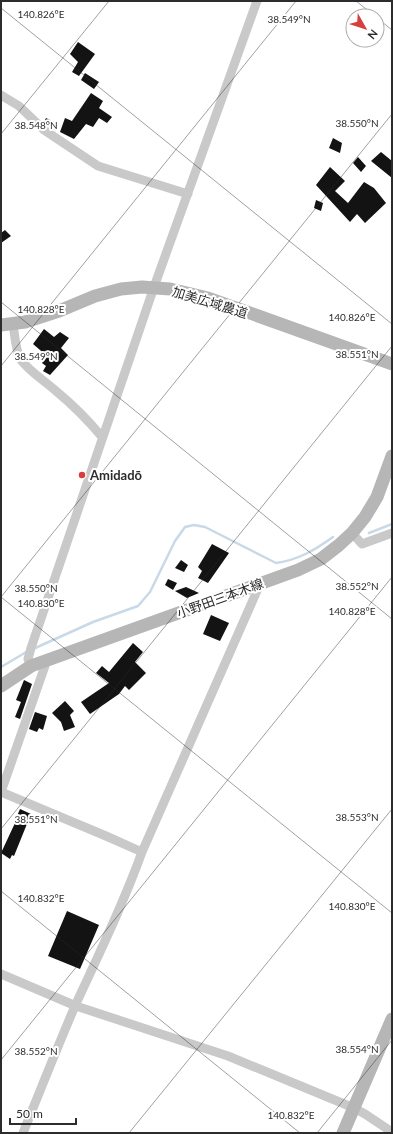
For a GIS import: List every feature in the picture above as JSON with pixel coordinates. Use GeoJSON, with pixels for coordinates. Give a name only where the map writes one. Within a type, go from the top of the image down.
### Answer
{"type":"FeatureCollection","features":[{"type":"Feature","properties":{"kind":"street"},"geometry":{"type":"LineString","coordinates":[[31,666],[28,659],[31,648],[102,437],[154,287],[257,1]]}},
{"type":"Feature","properties":{"kind":"street"},"geometry":{"type":"LineString","coordinates":[[1,95],[19,106],[44,130],[98,166],[188,194]]}},
{"type":"Feature","properties":{"kind":"street","name":"加美広域農道"},"geometry":{"type":"LineString","coordinates":[[7,324],[25,322],[59,311],[94,296],[121,289],[154,287],[170,289],[208,298],[392,364]]}},
{"type":"Feature","properties":{"kind":"street"},"geometry":{"type":"LineString","coordinates":[[7,324],[21,359],[31,371],[56,390],[87,419],[102,437]]}},
{"type":"Feature","properties":{"kind":"street","name":"小野田三本木線"},"geometry":{"type":"LineString","coordinates":[[1,686],[31,666],[298,570],[321,559],[340,545],[365,517],[376,497],[392,456]]}},
{"type":"Feature","properties":{"kind":"street"},"geometry":{"type":"LineString","coordinates":[[352,533],[362,544],[392,533]]}},
{"type":"Feature","properties":{"kind":"street"},"geometry":{"type":"LineString","coordinates":[[23,1133],[76,1006],[135,872],[142,852],[260,584]]}},
{"type":"Feature","properties":{"kind":"street"},"geometry":{"type":"LineString","coordinates":[[47,660],[1,792],[142,852]]}},
{"type":"Feature","properties":{"kind":"street"},"geometry":{"type":"LineString","coordinates":[[1,974],[76,1006],[228,1056],[354,1108],[392,1132]]}},
{"type":"Feature","properties":{"kind":"street"},"geometry":{"type":"LineString","coordinates":[[343,1133],[392,1019]]}},
{"type":"Feature","properties":{"kind":"building"},"geometry":{"type":"Polygon","coordinates":[[[78,42],[95,54],[79,76],[72,72],[78,62],[70,54],[78,42]]]}},
{"type":"Feature","properties":{"kind":"building"},"geometry":{"type":"Polygon","coordinates":[[[85,73],[99,82],[94,89],[81,80],[85,73]]]}},
{"type":"Feature","properties":{"kind":"building"},"geometry":{"type":"Polygon","coordinates":[[[91,93],[103,101],[99,108],[112,117],[107,123],[99,118],[93,127],[86,124],[74,139],[60,132],[65,118],[72,121],[91,93]]]}},
{"type":"Feature","properties":{"kind":"building"},"geometry":{"type":"Polygon","coordinates":[[[46,118],[58,124],[56,131],[44,122],[46,118]]]}},
{"type":"Feature","properties":{"kind":"building"},"geometry":{"type":"Polygon","coordinates":[[[333,138],[342,143],[340,153],[329,148],[333,138]]]}},
{"type":"Feature","properties":{"kind":"building"},"geometry":{"type":"Polygon","coordinates":[[[381,152],[392,161],[392,178],[371,161],[381,152]]]}},
{"type":"Feature","properties":{"kind":"building"},"geometry":{"type":"Polygon","coordinates":[[[358,157],[366,166],[361,172],[353,163],[358,157]]]}},
{"type":"Feature","properties":{"kind":"building"},"geometry":{"type":"Polygon","coordinates":[[[330,167],[345,181],[335,191],[348,203],[364,182],[374,188],[386,203],[365,223],[357,214],[350,222],[316,185],[330,167]]]}},
{"type":"Feature","properties":{"kind":"building"},"geometry":{"type":"Polygon","coordinates":[[[316,200],[323,203],[321,211],[314,208],[316,200]]]}},
{"type":"Feature","properties":{"kind":"building"},"geometry":{"type":"Polygon","coordinates":[[[5,230],[11,236],[1,243],[1,233],[5,230]]]}},
{"type":"Feature","properties":{"kind":"building"},"geometry":{"type":"Polygon","coordinates":[[[44,329],[54,337],[60,332],[69,338],[61,348],[68,355],[50,375],[43,371],[46,366],[42,363],[47,356],[33,344],[44,329]]]}},
{"type":"Feature","properties":{"kind":"building"},"geometry":{"type":"Polygon","coordinates":[[[212,544],[229,553],[208,583],[198,578],[202,571],[198,567],[212,544]]]}},
{"type":"Feature","properties":{"kind":"building"},"geometry":{"type":"Polygon","coordinates":[[[181,560],[188,565],[184,572],[175,568],[181,560]]]}},
{"type":"Feature","properties":{"kind":"building"},"geometry":{"type":"Polygon","coordinates":[[[168,579],[177,583],[173,590],[165,585],[168,579]]]}},
{"type":"Feature","properties":{"kind":"building"},"geometry":{"type":"Polygon","coordinates":[[[186,587],[199,593],[187,598],[175,591],[186,587]]]}},
{"type":"Feature","properties":{"kind":"building"},"geometry":{"type":"Polygon","coordinates":[[[211,615],[229,623],[220,641],[203,634],[211,615]]]}},
{"type":"Feature","properties":{"kind":"building"},"geometry":{"type":"Polygon","coordinates":[[[133,643],[143,652],[135,662],[146,673],[129,690],[125,686],[119,694],[90,714],[81,702],[109,683],[96,673],[102,666],[109,672],[133,643]]]}},
{"type":"Feature","properties":{"kind":"building"},"geometry":{"type":"Polygon","coordinates":[[[24,680],[32,684],[20,719],[15,717],[21,702],[16,700],[24,680]]]}},
{"type":"Feature","properties":{"kind":"building"},"geometry":{"type":"Polygon","coordinates":[[[65,701],[74,711],[70,715],[75,727],[64,731],[61,722],[52,713],[65,701]]]}},
{"type":"Feature","properties":{"kind":"building"},"geometry":{"type":"Polygon","coordinates":[[[35,712],[47,716],[43,730],[39,728],[37,732],[29,729],[35,712]]]}},
{"type":"Feature","properties":{"kind":"building"},"geometry":{"type":"Polygon","coordinates":[[[20,809],[31,814],[14,856],[12,855],[10,859],[1,853],[20,809]]]}},
{"type":"Feature","properties":{"kind":"building"},"geometry":{"type":"Polygon","coordinates":[[[67,911],[99,925],[80,969],[48,956],[67,911]]]}},
{"type":"Feature","properties":{"kind":"waterway"},"geometry":{"type":"LineString","coordinates":[[369,533],[392,524]]}},
{"type":"Feature","properties":{"kind":"waterway"},"geometry":{"type":"LineString","coordinates":[[33,649],[93,622],[138,606],[150,592],[175,541],[185,527],[194,525],[205,527],[276,563],[292,560],[306,554],[333,537]]}},
{"type":"Feature","properties":{"kind":"waterway"},"geometry":{"type":"LineString","coordinates":[[1,667],[28,651]]}},
{"type":"Feature","properties":{"kind":"place","name":"Amidadō"},"geometry":{"type":"Point","coordinates":[82,475]}}]}
